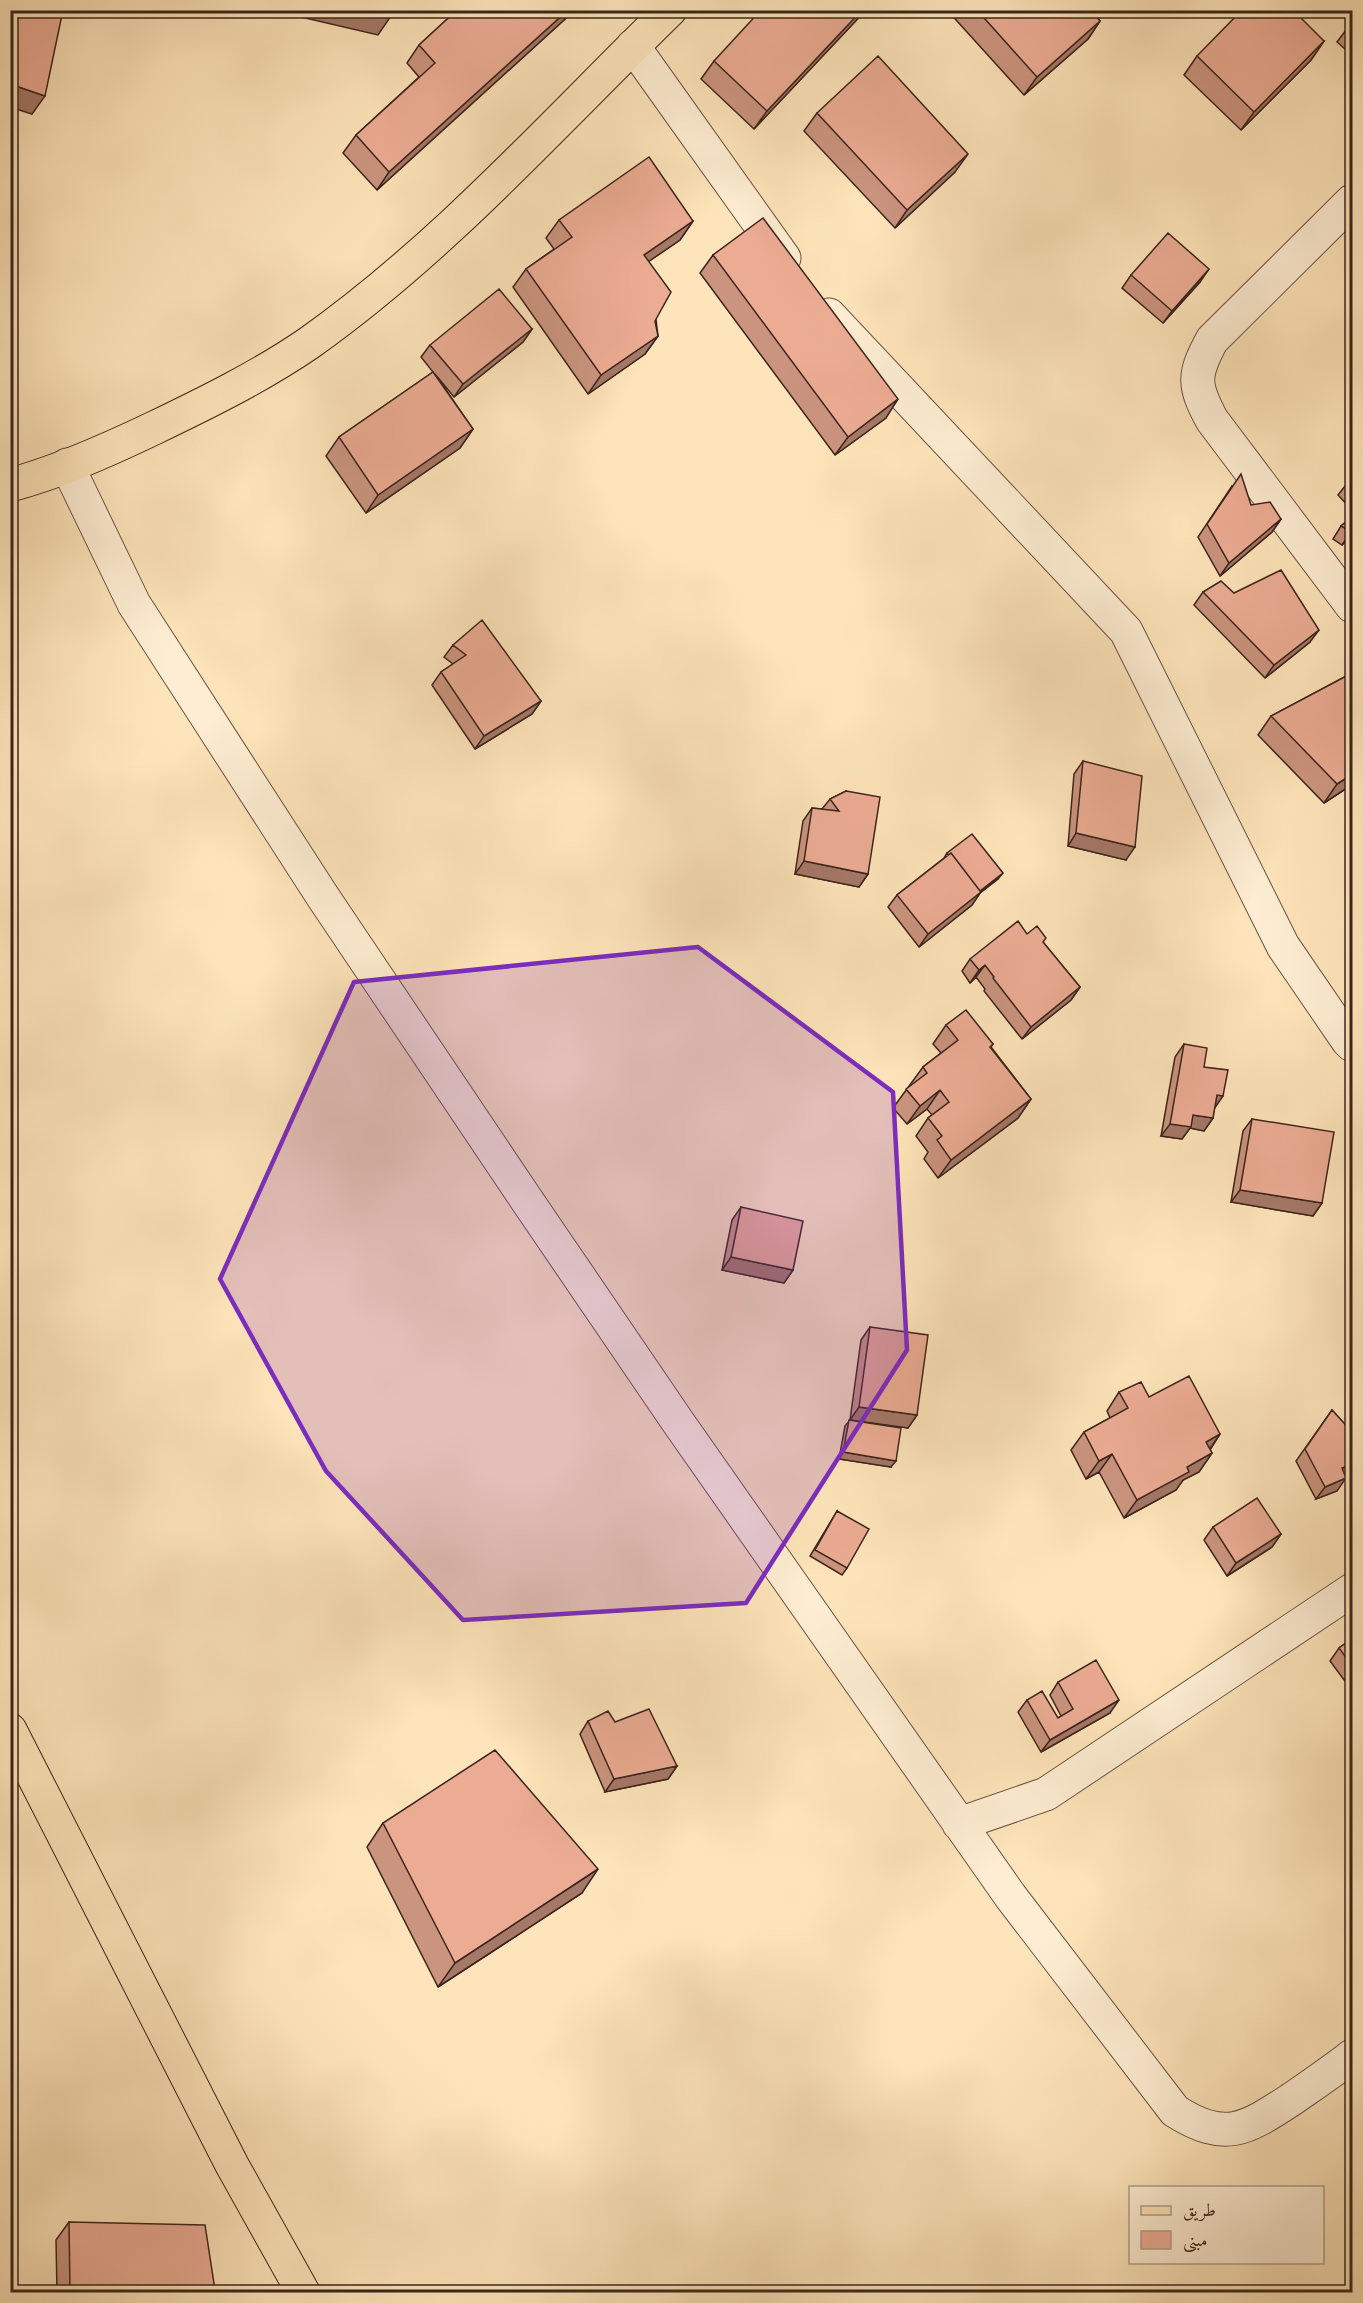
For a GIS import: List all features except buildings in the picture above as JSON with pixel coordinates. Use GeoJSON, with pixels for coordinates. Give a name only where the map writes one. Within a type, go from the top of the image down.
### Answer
{"type":"FeatureCollection","features":[{"type":"Feature","properties":{"kind":"main road"},"geometry":{"type":"LineString","coordinates":[[10,485],[120,444],[209,402],[308,343],[393,276],[488,191],[670,10]]}},
{"type":"Feature","properties":{"kind":"main road"},"geometry":{"type":"LineString","coordinates":[[10,1730],[232,2165],[303,2292]]}},
{"type":"Feature","properties":{"kind":"street"},"geometry":{"type":"LineString","coordinates":[[633,46],[808,291],[1126,631],[1283,946],[1353,1045]]}},
{"type":"Feature","properties":{"kind":"street"},"geometry":{"type":"LineString","coordinates":[[1353,201],[1212,340],[1197,367],[1199,396],[1212,420],[1353,606]]}},
{"type":"Feature","properties":{"kind":"street"},"geometry":{"type":"LineString","coordinates":[[67,465],[134,604],[323,897],[671,1412],[959,1824],[1011,1898],[1167,2102],[1175,2111],[1195,2124],[1214,2129],[1251,2126],[1353,2056]]}},
{"type":"Feature","properties":{"kind":"street"},"geometry":{"type":"LineString","coordinates":[[959,1824],[1046,1794],[1353,1590]]}},
{"type":"Feature","properties":{"kind":"highlighted area"},"geometry":{"type":"Polygon","coordinates":[[[698,947],[893,1092],[907,1350],[746,1603],[463,1620],[326,1471],[220,1279],[354,982],[698,947]]]}}]}
